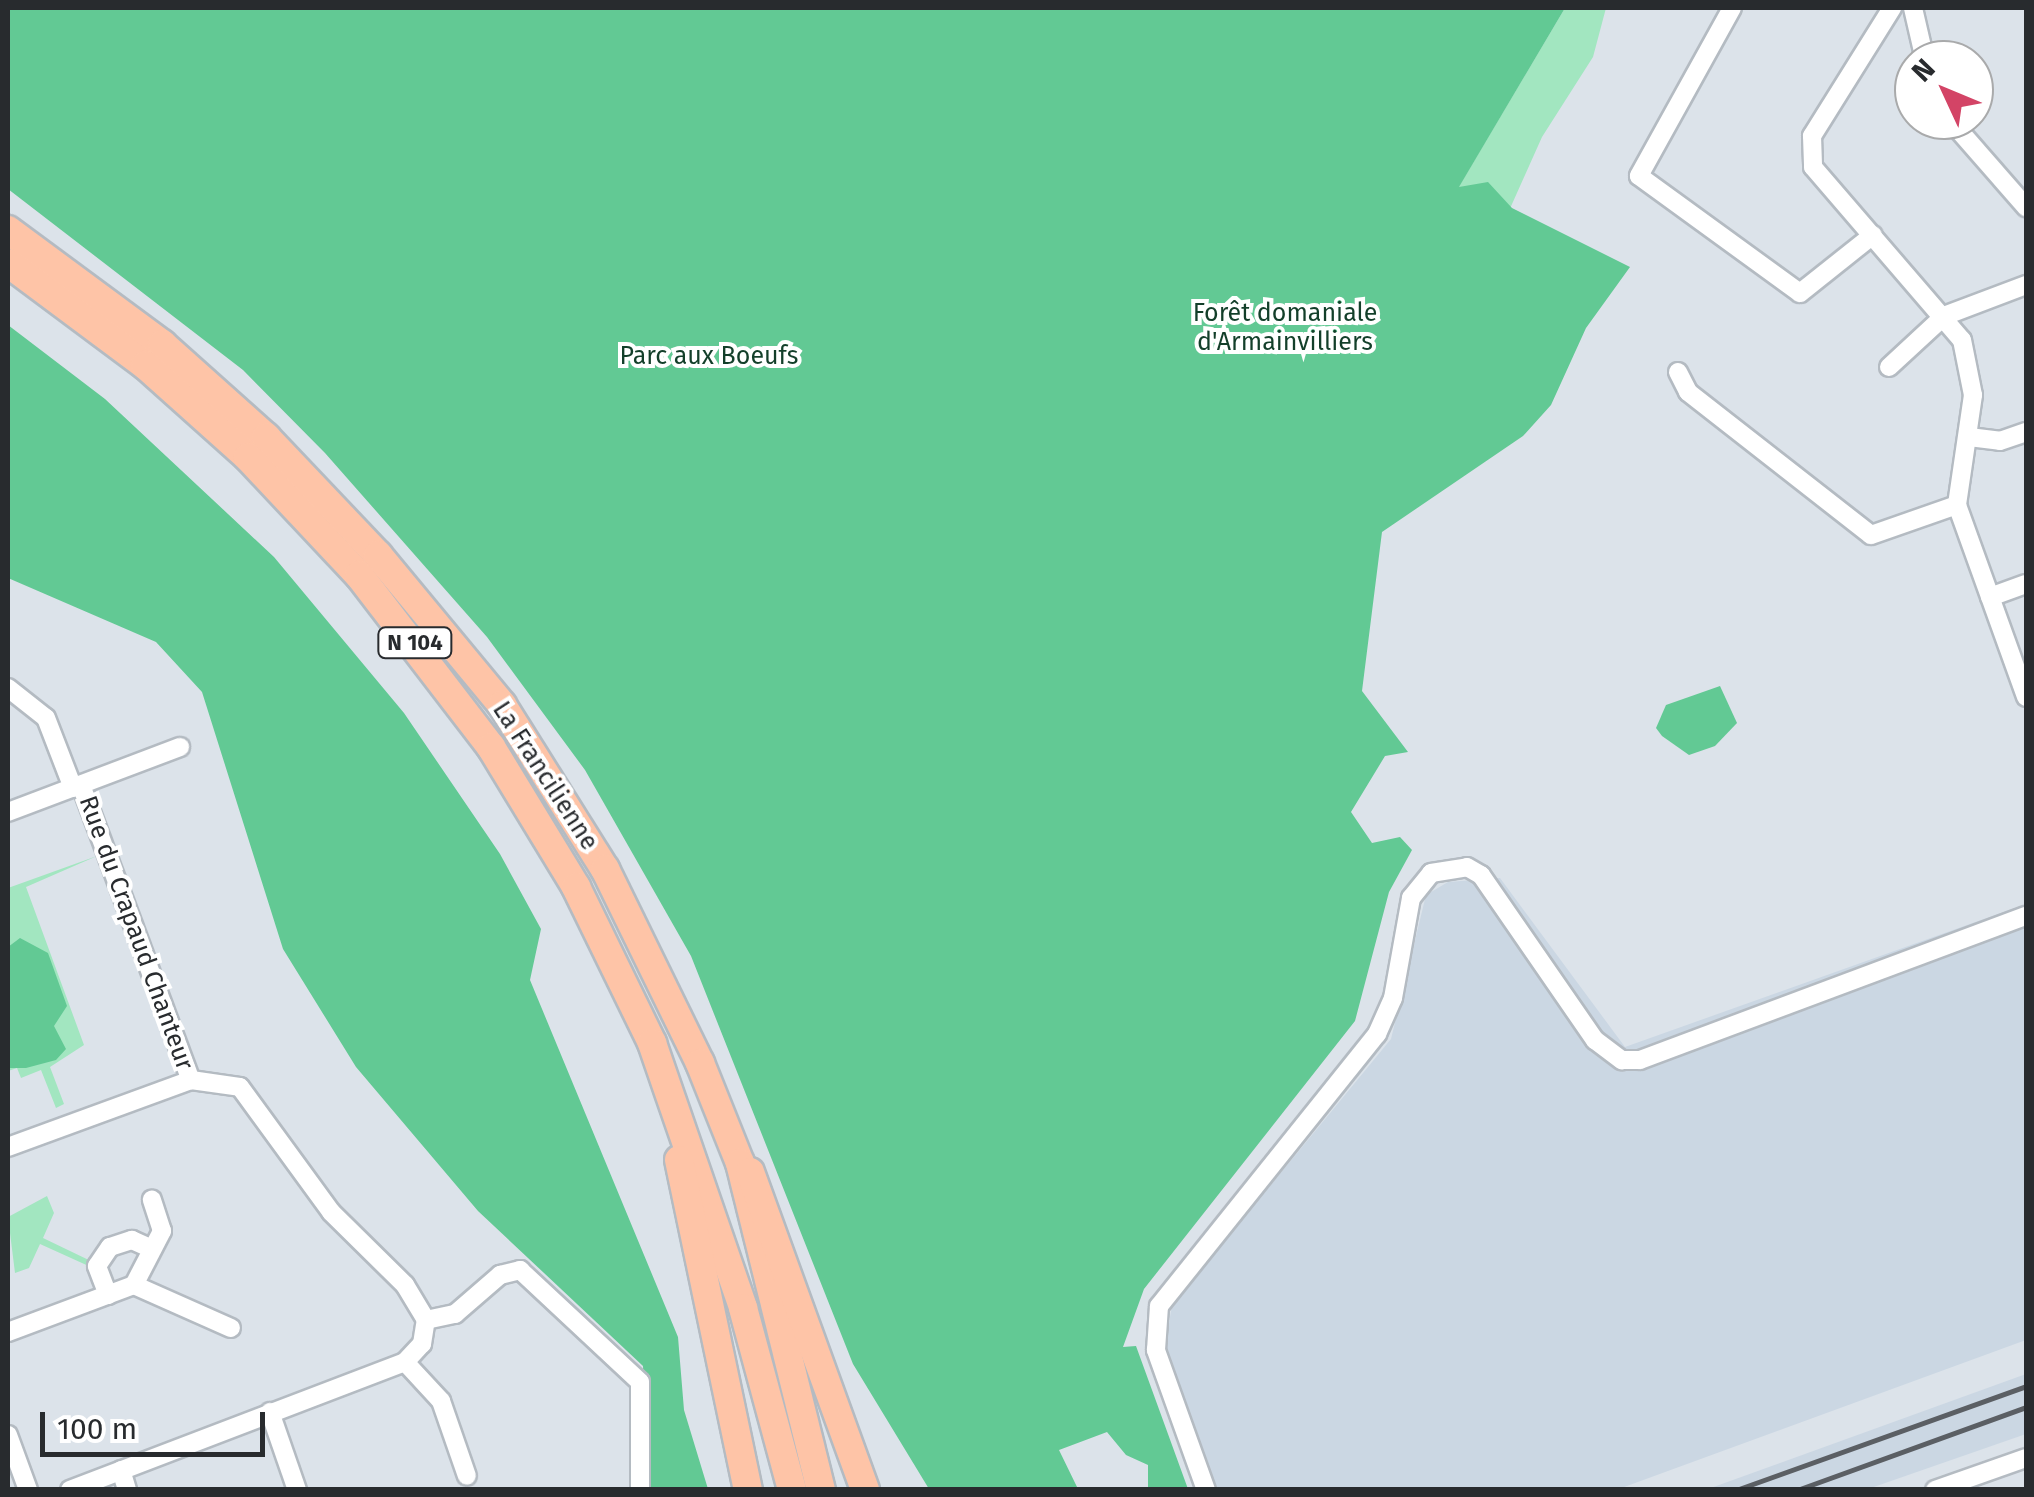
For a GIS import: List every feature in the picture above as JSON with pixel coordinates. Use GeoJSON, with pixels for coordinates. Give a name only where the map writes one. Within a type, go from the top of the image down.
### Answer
{"type":"FeatureCollection","features":[{"type":"Feature","properties":{"kind":"highway","name":"La Francilienne"},"geometry":{"type":"LineString","coordinates":[[8,230],[228,402],[439,624],[502,705],[606,870],[740,1163],[822,1490]]}},
{"type":"Feature","properties":{"kind":"highway","name":"La Francilienne"},"geometry":{"type":"LineString","coordinates":[[8,263],[145,366],[248,457],[438,672],[576,887],[687,1130],[792,1490]]}},
{"type":"Feature","properties":{"kind":"highway"},"geometry":{"type":"LineString","coordinates":[[687,1130],[678,1157],[748,1490]]}},
{"type":"Feature","properties":{"kind":"highway"},"geometry":{"type":"LineString","coordinates":[[740,1163],[756,1178],[865,1490]]}},
{"type":"Feature","properties":{"kind":"street"},"geometry":{"type":"LineString","coordinates":[[1732,8],[1639,176],[1800,292],[1873,235]]}},
{"type":"Feature","properties":{"kind":"street"},"geometry":{"type":"LineString","coordinates":[[1892,8],[1810,151],[1813,167],[1944,316],[1970,364],[1969,437],[1958,482],[1957,505],[2026,697]]}},
{"type":"Feature","properties":{"kind":"street"},"geometry":{"type":"LineString","coordinates":[[1913,8],[1920,40]]}},
{"type":"Feature","properties":{"kind":"street"},"geometry":{"type":"LineString","coordinates":[[1967,140],[2026,207]]}},
{"type":"Feature","properties":{"kind":"street"},"geometry":{"type":"LineString","coordinates":[[1889,367],[1944,316],[2026,286]]}},
{"type":"Feature","properties":{"kind":"street"},"geometry":{"type":"LineString","coordinates":[[1678,372],[1688,392],[1871,536],[1957,505]]}},
{"type":"Feature","properties":{"kind":"street"},"geometry":{"type":"LineString","coordinates":[[1969,437],[2000,441],[2026,432]]}},
{"type":"Feature","properties":{"kind":"street"},"geometry":{"type":"LineString","coordinates":[[1990,597],[2026,584]]}},
{"type":"Feature","properties":{"kind":"street","name":"Rue du Crapaud Chanteur"},"geometry":{"type":"LineString","coordinates":[[8,688],[46,718],[77,787],[191,1080]]}},
{"type":"Feature","properties":{"kind":"street"},"geometry":{"type":"LineString","coordinates":[[8,812],[180,747]]}},
{"type":"Feature","properties":{"kind":"street"},"geometry":{"type":"LineString","coordinates":[[1206,1490],[1156,1350],[1158,1306],[1377,1034],[1393,998],[1411,898],[1431,873],[1466,867],[1481,875],[1595,1040],[1622,1060],[1640,1060],[2026,916]]}},
{"type":"Feature","properties":{"kind":"street"},"geometry":{"type":"LineString","coordinates":[[8,1147],[191,1080],[240,1087],[331,1212],[404,1285],[426,1320],[422,1344],[405,1362],[70,1490]]}},
{"type":"Feature","properties":{"kind":"street"},"geometry":{"type":"LineString","coordinates":[[8,1332],[134,1285],[162,1231],[152,1200]]}},
{"type":"Feature","properties":{"kind":"street"},"geometry":{"type":"LineString","coordinates":[[108,1295],[97,1266],[110,1247],[132,1240],[152,1249]]}},
{"type":"Feature","properties":{"kind":"street"},"geometry":{"type":"LineString","coordinates":[[426,1320],[455,1314],[510,1270],[538,1279],[640,1382],[640,1490]]}},
{"type":"Feature","properties":{"kind":"street"},"geometry":{"type":"LineString","coordinates":[[134,1285],[232,1328]]}},
{"type":"Feature","properties":{"kind":"street"},"geometry":{"type":"LineString","coordinates":[[405,1362],[442,1401],[467,1476]]}},
{"type":"Feature","properties":{"kind":"street"},"geometry":{"type":"LineString","coordinates":[[270,1412],[298,1490]]}},
{"type":"Feature","properties":{"kind":"street"},"geometry":{"type":"LineString","coordinates":[[8,1435],[28,1490]]}},
{"type":"Feature","properties":{"kind":"street"},"geometry":{"type":"LineString","coordinates":[[1935,1490],[2026,1458]]}},
{"type":"Feature","properties":{"kind":"street"},"geometry":{"type":"LineString","coordinates":[[121,1470],[127,1490]]}},
{"type":"Feature","properties":{"kind":"shaded area"},"geometry":{"type":"Polygon","coordinates":[[[1500,878],[1625,1047],[2026,904],[2026,1340],[1616,1490],[1216,1489],[1165,1347],[1172,1305],[1391,1039],[1426,895],[1448,882],[1500,878]]]}},
{"type":"Feature","properties":{"kind":"shaded area"},"geometry":{"type":"Polygon","coordinates":[[[2026,1374],[2026,1434],[1868,1489],[1708,1489],[2026,1374]]]}},
{"type":"Feature","properties":{"kind":"green space","name":"Parc aux Boeufs"},"geometry":{"type":"Polygon","coordinates":[[[8,8],[1565,8],[1459,187],[1488,182],[1512,208],[1630,267],[1586,328],[1551,405],[1523,436],[1382,532],[1362,691],[1408,752],[1385,756],[1351,812],[1372,843],[1400,837],[1412,850],[1389,892],[1355,1021],[1144,1289],[1123,1347],[1136,1346],[1188,1489],[1148,1489],[1148,1465],[1126,1455],[1107,1432],[1059,1450],[1078,1489],[929,1489],[853,1364],[691,956],[585,770],[487,637],[325,453],[243,370],[8,189],[8,8]]]}},
{"type":"Feature","properties":{"kind":"green space"},"geometry":{"type":"Polygon","coordinates":[[[1565,8],[1606,8],[1593,57],[1542,137],[1491,251],[1458,188],[1565,8]]]}},
{"type":"Feature","properties":{"kind":"green space"},"geometry":{"type":"Polygon","coordinates":[[[8,325],[105,399],[274,557],[404,713],[500,854],[541,929],[530,980],[678,1337],[684,1410],[708,1489],[648,1489],[643,1366],[478,1211],[356,1067],[283,949],[202,692],[156,642],[8,578],[8,325]]]}},
{"type":"Feature","properties":{"kind":"green space"},"geometry":{"type":"Polygon","coordinates":[[[1720,686],[1737,723],[1715,746],[1689,755],[1662,736],[1656,728],[1666,705],[1720,686]]]}},
{"type":"Feature","properties":{"kind":"green space"},"geometry":{"type":"Polygon","coordinates":[[[97,856],[26,887],[84,1045],[50,1067],[64,1104],[56,1108],[41,1070],[21,1078],[17,1068],[8,1071],[8,888],[97,856]]]}},
{"type":"Feature","properties":{"kind":"green space"},"geometry":{"type":"Polygon","coordinates":[[[20,938],[48,953],[67,1006],[54,1026],[66,1049],[56,1060],[8,1068],[8,947],[20,938]]]}},
{"type":"Feature","properties":{"kind":"green space"},"geometry":{"type":"Polygon","coordinates":[[[47,1196],[54,1213],[43,1238],[95,1263],[93,1268],[40,1244],[29,1268],[15,1273],[8,1217],[47,1196]]]}},
{"type":"Feature","properties":{"kind":"railway"},"geometry":{"type":"LineString","coordinates":[[1736,1490],[2026,1386]]}},
{"type":"Feature","properties":{"kind":"railway"},"geometry":{"type":"LineString","coordinates":[[1797,1490],[2026,1407]]}},
{"type":"Feature","properties":{"kind":"park label","name":"Forêt domaniale d'Armainvilliers"},"geometry":{"type":"Point","coordinates":[1285,328]}}]}
